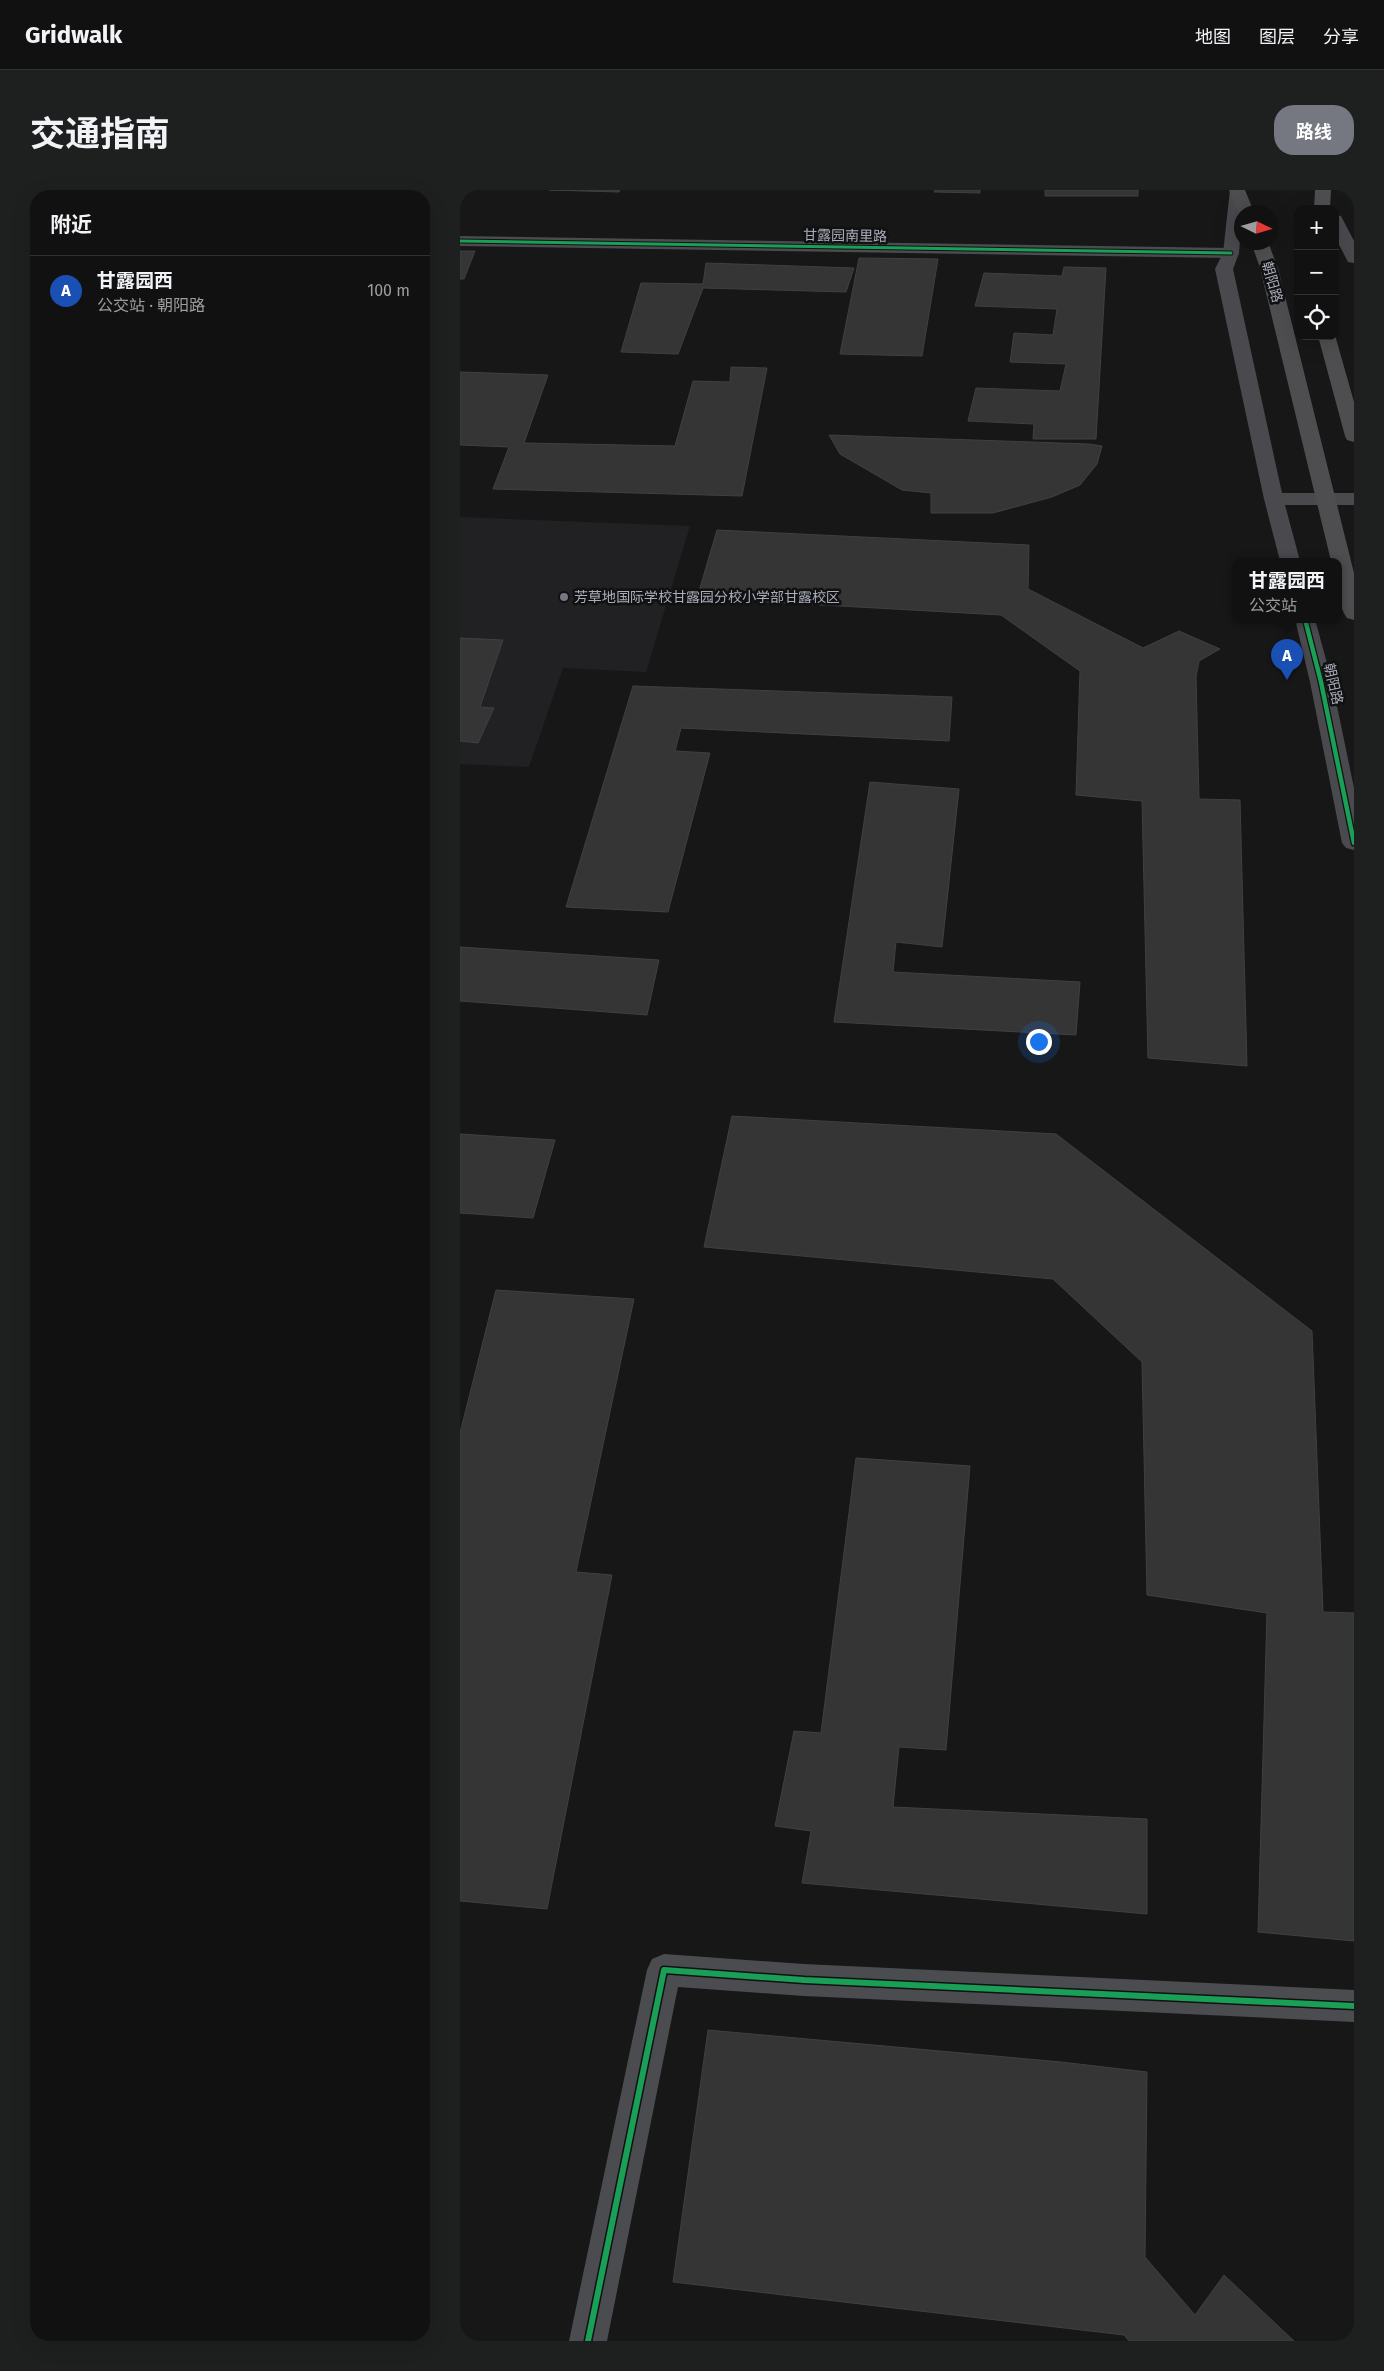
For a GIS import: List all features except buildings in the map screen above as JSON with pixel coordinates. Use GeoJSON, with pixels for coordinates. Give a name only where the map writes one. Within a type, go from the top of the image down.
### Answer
{"type":"FeatureCollection","features":[{"type":"Feature","properties":{"kind":"highway"},"geometry":{"type":"LineString","coordinates":[[1237,191],[1243,205]]}},
{"type":"Feature","properties":{"kind":"highway","name":"朝阳路"},"geometry":{"type":"LineString","coordinates":[[1261,250],[1269,268],[1340,558]]}},
{"type":"Feature","properties":{"kind":"highway"},"geometry":{"type":"LineString","coordinates":[[1328,340],[1354,436]]}},
{"type":"Feature","properties":{"kind":"highway","name":"朝阳路"},"geometry":{"type":"LineString","coordinates":[[1342,565],[1354,614]]}},
{"type":"Feature","properties":{"kind":"street"},"geometry":{"type":"LineString","coordinates":[[1237,191],[1230,253],[1224,269],[1274,499],[1289,558]]}},
{"type":"Feature","properties":{"kind":"street"},"geometry":{"type":"LineString","coordinates":[[1339,228],[1354,258]]}},
{"type":"Feature","properties":{"kind":"street","name":"甘露园南里路"},"geometry":{"type":"LineString","coordinates":[[460,241],[1230,253]]}},
{"type":"Feature","properties":{"kind":"street"},"geometry":{"type":"LineString","coordinates":[[1274,499],[1354,499]]}},
{"type":"Feature","properties":{"kind":"street","name":"朝阳路"},"geometry":{"type":"LineString","coordinates":[[1306,623],[1321,682],[1354,843]]}},
{"type":"Feature","properties":{"kind":"street"},"geometry":{"type":"LineString","coordinates":[[588,2341],[664,1970],[804,1980],[1354,2006]]}},
{"type":"Feature","properties":{"kind":"shaded area","name":"芳草地国际学校甘露园分校小学部甘露校区"},"geometry":{"type":"Polygon","coordinates":[[[460,517],[690,526],[646,672],[563,668],[529,767],[460,764],[460,517]]]}},
{"type":"Feature","properties":{"kind":"cycle path"},"geometry":{"type":"LineString","coordinates":[[460,241],[1231,253]]}},
{"type":"Feature","properties":{"kind":"cycle path"},"geometry":{"type":"LineString","coordinates":[[1306,623],[1321,682],[1354,843]]}},
{"type":"Feature","properties":{"kind":"cycle path"},"geometry":{"type":"LineString","coordinates":[[588,2341],[664,1970],[804,1980],[1354,2006]]}},
{"type":"Feature","properties":{"kind":"place","name":"芳草地国际学校甘露园分校小学部甘露校区"},"geometry":{"type":"Point","coordinates":[564,597]}},
{"type":"Feature","properties":{"kind":"place","name":"甘露园西"},"geometry":{"type":"Point","coordinates":[1287,680]}}]}
